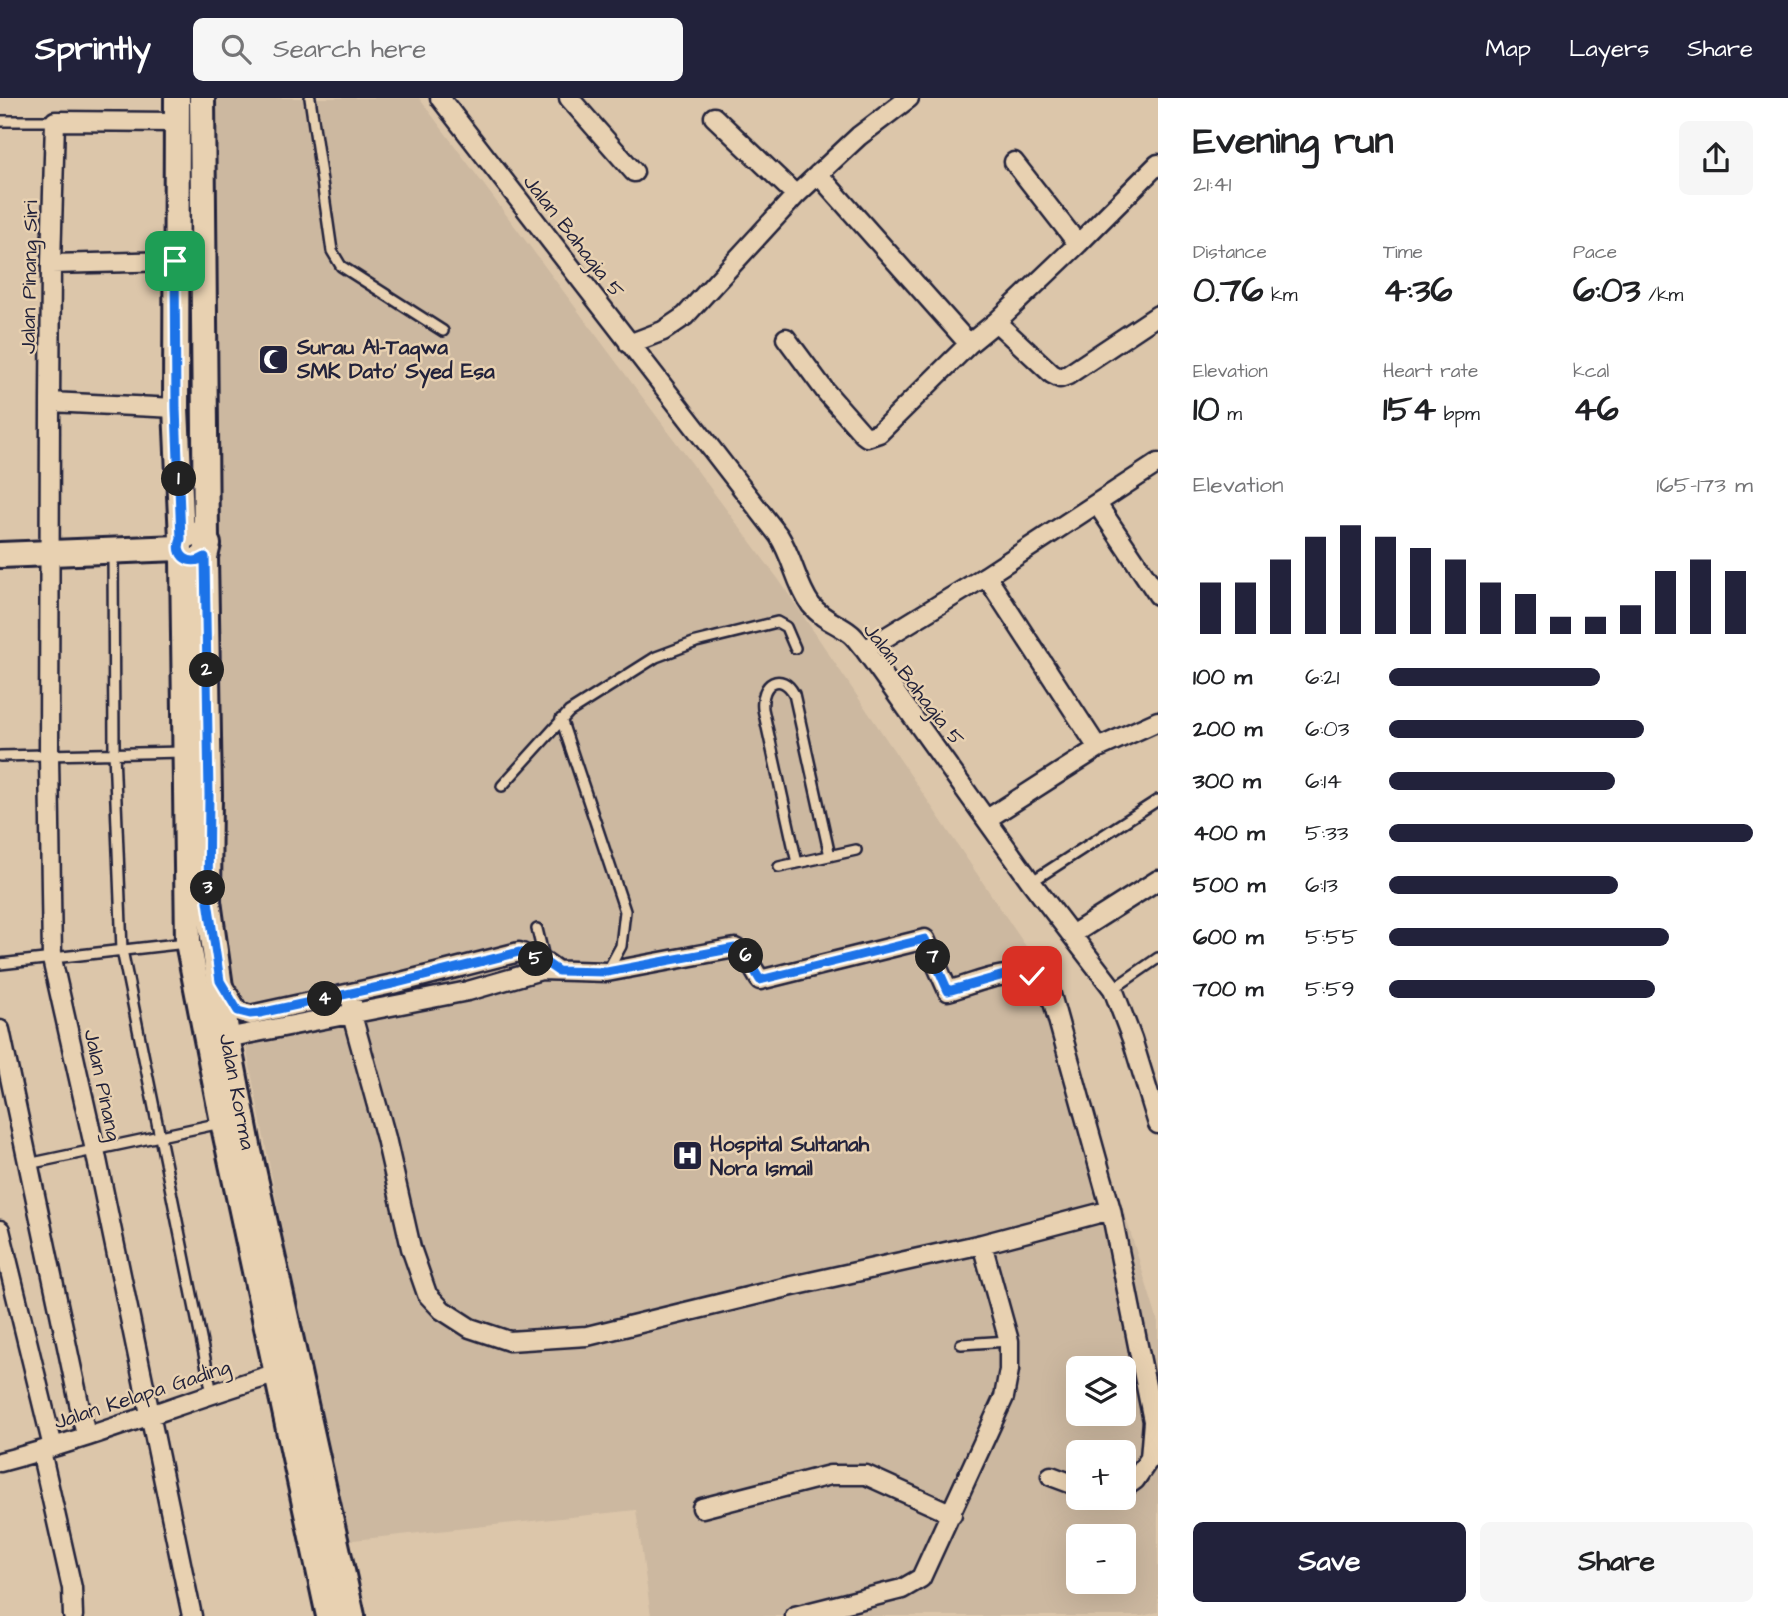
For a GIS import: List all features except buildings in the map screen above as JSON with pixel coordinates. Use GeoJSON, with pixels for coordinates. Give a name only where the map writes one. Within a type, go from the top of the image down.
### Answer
{"type":"FeatureCollection","features":[{"type":"Feature","properties":{"kind":"street"},"geometry":{"type":"LineString","coordinates":[[191,548],[202,98]]}},
{"type":"Feature","properties":{"kind":"street","name":"Jalan Bahagia 5"},"geometry":{"type":"LineString","coordinates":[[440,98],[779,536],[790,556],[801,587],[812,605],[825,620],[850,633],[865,650],[1031,881],[1113,989],[1132,1039],[1158,1124]]}},
{"type":"Feature","properties":{"kind":"street"},"geometry":{"type":"LineString","coordinates":[[629,344],[663,331],[685,316],[796,195],[859,136],[909,98]]}},
{"type":"Feature","properties":{"kind":"street"},"geometry":{"type":"LineString","coordinates":[[579,102],[634,172]]}},
{"type":"Feature","properties":{"kind":"street"},"geometry":{"type":"LineString","coordinates":[[55,121],[177,110],[176,408],[191,548]]}},
{"type":"Feature","properties":{"kind":"street"},"geometry":{"type":"LineString","coordinates":[[714,117],[796,195]]}},
{"type":"Feature","properties":{"kind":"street","name":"Jalan Pinang Siri"},"geometry":{"type":"LineString","coordinates":[[50,555],[51,264],[55,121]]}},
{"type":"Feature","properties":{"kind":"street"},"geometry":{"type":"LineString","coordinates":[[1014,162],[1078,244]]}},
{"type":"Feature","properties":{"kind":"street"},"geometry":{"type":"LineString","coordinates":[[786,338],[826,392],[867,436],[879,433],[969,344],[1078,244],[1158,163]]}},
{"type":"Feature","properties":{"kind":"street"},"geometry":{"type":"LineString","coordinates":[[818,174],[969,344]]}},
{"type":"Feature","properties":{"kind":"street"},"geometry":{"type":"LineString","coordinates":[[51,264],[175,261]]}},
{"type":"Feature","properties":{"kind":"street"},"geometry":{"type":"LineString","coordinates":[[996,322],[1052,374],[1060,378],[1158,315]]}},
{"type":"Feature","properties":{"kind":"street"},"geometry":{"type":"LineString","coordinates":[[50,402],[176,408]]}},
{"type":"Feature","properties":{"kind":"street"},"geometry":{"type":"LineString","coordinates":[[865,650],[986,576],[1158,463]]}},
{"type":"Feature","properties":{"kind":"street"},"geometry":{"type":"LineString","coordinates":[[1097,504],[1158,595]]}},
{"type":"Feature","properties":{"kind":"street"},"geometry":{"type":"LineString","coordinates":[[0,555],[191,548]]}},
{"type":"Feature","properties":{"kind":"street","name":"Jalan Korma"},"geometry":{"type":"LineString","coordinates":[[191,548],[186,752],[188,942],[249,1151],[329,1616]]}},
{"type":"Feature","properties":{"kind":"street","name":"Jalan Korma"},"geometry":{"type":"LineString","coordinates":[[191,548],[209,795],[208,901],[220,981],[218,1039],[223,1122],[352,1616]]}},
{"type":"Feature","properties":{"kind":"street","name":"Jalan Pinang"},"geometry":{"type":"LineString","coordinates":[[50,555],[52,959],[95,1150],[192,1616]]}},
{"type":"Feature","properties":{"kind":"street"},"geometry":{"type":"LineString","coordinates":[[986,576],[1098,748]]}},
{"type":"Feature","properties":{"kind":"street"},"geometry":{"type":"LineString","coordinates":[[988,819],[1098,748],[1158,722]]}},
{"type":"Feature","properties":{"kind":"street"},"geometry":{"type":"LineString","coordinates":[[1073,934],[1158,880]]}},
{"type":"Feature","properties":{"kind":"street"},"geometry":{"type":"LineString","coordinates":[[218,1039],[468,991],[548,968],[607,972],[735,948],[744,953],[760,980],[925,939],[948,991],[1011,973],[1040,980],[1050,991],[1111,1210],[1151,1370],[1153,1420],[1150,1458],[1136,1479]]}},
{"type":"Feature","properties":{"kind":"street"},"geometry":{"type":"LineString","coordinates":[[220,981],[238,1011],[250,1014],[387,985],[519,952],[548,968]]}},
{"type":"Feature","properties":{"kind":"street"},"geometry":{"type":"LineString","coordinates":[[387,985],[390,1007]]}},
{"type":"Feature","properties":{"kind":"street"},"geometry":{"type":"LineString","coordinates":[[352,993],[352,1015],[386,1138],[418,1273],[427,1294],[442,1310],[470,1328],[509,1340],[587,1336],[982,1244],[1111,1210]]}},
{"type":"Feature","properties":{"kind":"street"},"geometry":{"type":"LineString","coordinates":[[0,1030],[86,1436]]}},
{"type":"Feature","properties":{"kind":"street"},"geometry":{"type":"LineString","coordinates":[[0,1230],[47,1449],[72,1588],[73,1616]]}},
{"type":"Feature","properties":{"kind":"street"},"geometry":{"type":"LineString","coordinates":[[795,1616],[902,1589],[921,1578],[1004,1397],[1009,1370],[1009,1341],[982,1244]]}},
{"type":"Feature","properties":{"kind":"street","name":"Jalan Kelapa Gading"},"geometry":{"type":"LineString","coordinates":[[0,1462],[288,1370]]}},
{"type":"Feature","properties":{"kind":"street"},"geometry":{"type":"LineString","coordinates":[[702,1508],[830,1475],[866,1475],[952,1514]]}},
{"type":"Feature","properties":{"kind":"street"},"geometry":{"type":"LineString","coordinates":[[1051,1476],[1066,1482]]}},
{"type":"Feature","properties":{"kind":"lane"},"geometry":{"type":"LineString","coordinates":[[310,98],[332,251],[341,266],[443,331]]}},
{"type":"Feature","properties":{"kind":"lane"},"geometry":{"type":"LineString","coordinates":[[0,121],[55,121]]}},
{"type":"Feature","properties":{"kind":"lane"},"geometry":{"type":"LineString","coordinates":[[114,552],[114,752],[122,950],[212,1393]]}},
{"type":"Feature","properties":{"kind":"lane"},"geometry":{"type":"LineString","coordinates":[[502,786],[561,719],[656,657],[696,642],[777,622],[786,627],[795,648]]}},
{"type":"Feature","properties":{"kind":"lane"},"geometry":{"type":"LineString","coordinates":[[797,863],[761,696],[765,688],[773,683],[783,682],[790,686],[794,694],[830,856]]}},
{"type":"Feature","properties":{"kind":"lane"},"geometry":{"type":"LineString","coordinates":[[561,719],[625,911],[621,946],[607,972]]}},
{"type":"Feature","properties":{"kind":"lane"},"geometry":{"type":"LineString","coordinates":[[0,756],[186,752]]}},
{"type":"Feature","properties":{"kind":"lane"},"geometry":{"type":"LineString","coordinates":[[1031,881],[1158,800]]}},
{"type":"Feature","properties":{"kind":"lane"},"geometry":{"type":"LineString","coordinates":[[779,867],[856,850]]}},
{"type":"Feature","properties":{"kind":"lane"},"geometry":{"type":"LineString","coordinates":[[537,929],[548,968]]}},
{"type":"Feature","properties":{"kind":"lane"},"geometry":{"type":"LineString","coordinates":[[0,964],[188,942]]}},
{"type":"Feature","properties":{"kind":"lane"},"geometry":{"type":"LineString","coordinates":[[1113,989],[1158,958]]}},
{"type":"Feature","properties":{"kind":"lane"},"geometry":{"type":"LineString","coordinates":[[28,1164],[223,1122]]}},
{"type":"Feature","properties":{"kind":"lane"},"geometry":{"type":"LineString","coordinates":[[961,1344],[1009,1341]]}},
{"type":"Feature","properties":{"kind":"shaded area","name":"Hospital Sultanah Nora Ismail"},"geometry":{"type":"Polygon","coordinates":[[[214,98],[419,98],[779,580],[1056,991],[1158,1322],[1158,1612],[1142,1616],[651,1616],[636,1510],[344,1541],[221,921],[214,98]]]}},
{"type":"Feature","properties":{"kind":"place","name":"Surau Al-Taqwa SMK Dato’ Syed Esa"},"geometry":{"type":"Point","coordinates":[274,359]}},
{"type":"Feature","properties":{"kind":"place","name":"Hospital Sultanah Nora Ismail"},"geometry":{"type":"Point","coordinates":[687,1156]}},
{"type":"Feature","properties":{"kind":"route"},"geometry":{"type":"LineString","coordinates":[[175,261],[176,408],[181,539],[179,548],[183,558],[192,562],[205,557],[208,901],[220,981],[238,1011],[260,1013],[397,983],[519,952],[545,962],[558,971],[607,972],[735,948],[744,953],[760,980],[925,939],[948,991],[1011,973],[1032,976]]}}]}
